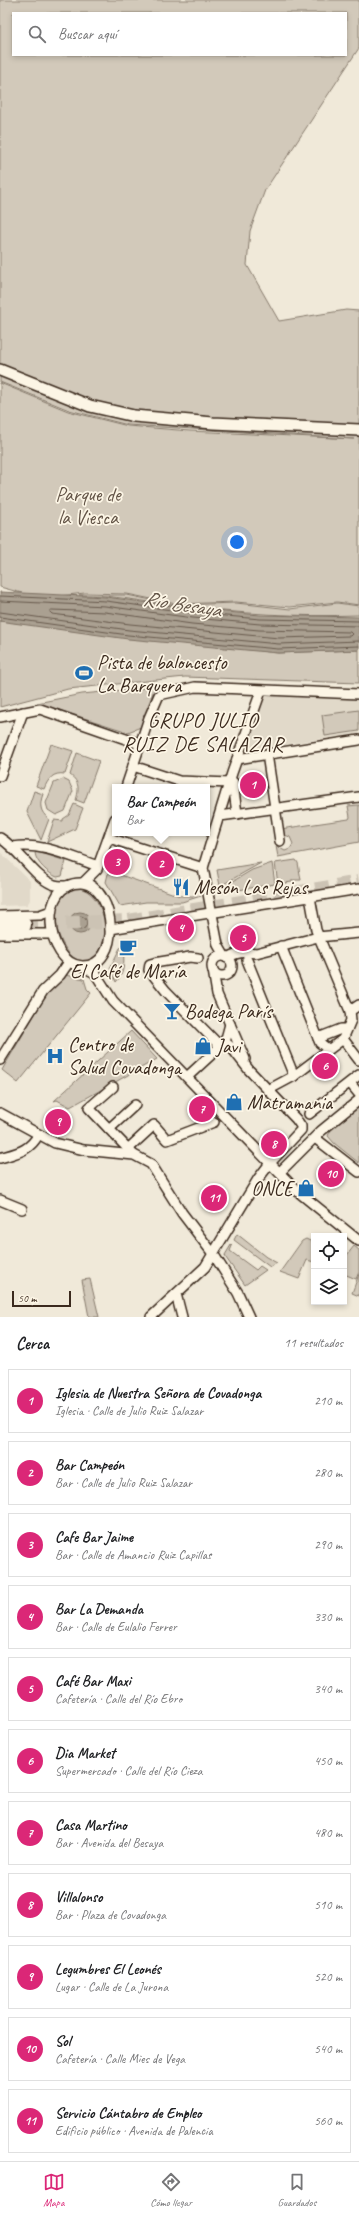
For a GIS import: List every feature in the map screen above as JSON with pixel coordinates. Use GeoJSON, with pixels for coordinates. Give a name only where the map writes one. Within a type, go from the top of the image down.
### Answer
{"type":"FeatureCollection","features":[{"type":"Feature","properties":{"kind":"main road"},"geometry":{"type":"LineString","coordinates":[[0,926],[24,926]]}},
{"type":"Feature","properties":{"kind":"street"},"geometry":{"type":"LineString","coordinates":[[0,370],[84,404],[134,416],[213,423],[359,430]]}},
{"type":"Feature","properties":{"kind":"street"},"geometry":{"type":"LineString","coordinates":[[127,784],[140,744],[159,695],[195,688],[359,694]]}},
{"type":"Feature","properties":{"kind":"street"},"geometry":{"type":"LineString","coordinates":[[249,1070],[215,988],[214,965],[218,945],[203,868],[232,773],[261,691]]}},
{"type":"Feature","properties":{"kind":"street"},"geometry":{"type":"LineString","coordinates":[[0,717],[40,709],[140,744]]}},
{"type":"Feature","properties":{"kind":"street"},"geometry":{"type":"LineString","coordinates":[[0,776],[23,712]]}},
{"type":"Feature","properties":{"kind":"street"},"geometry":{"type":"LineString","coordinates":[[237,759],[359,740]]}},
{"type":"Feature","properties":{"kind":"street"},"geometry":{"type":"LineString","coordinates":[[267,754],[280,841]]}},
{"type":"Feature","properties":{"kind":"street"},"geometry":{"type":"LineString","coordinates":[[133,766],[179,780],[230,783]]}},
{"type":"Feature","properties":{"kind":"street"},"geometry":{"type":"LineString","coordinates":[[232,773],[237,814]]}},
{"type":"Feature","properties":{"kind":"street"},"geometry":{"type":"LineString","coordinates":[[220,816],[275,810],[359,797]]}},
{"type":"Feature","properties":{"kind":"street"},"geometry":{"type":"LineString","coordinates":[[96,890],[98,868],[112,828]]}},
{"type":"Feature","properties":{"kind":"street"},"geometry":{"type":"LineString","coordinates":[[0,838],[13,847],[42,879],[54,900]]}},
{"type":"Feature","properties":{"kind":"street"},"geometry":{"type":"LineString","coordinates":[[109,838],[203,868]]}},
{"type":"Feature","properties":{"kind":"street"},"geometry":{"type":"LineString","coordinates":[[13,847],[30,845],[98,868]]}},
{"type":"Feature","properties":{"kind":"street"},"geometry":{"type":"LineString","coordinates":[[42,879],[53,885],[67,886],[83,883],[98,868]]}},
{"type":"Feature","properties":{"kind":"street"},"geometry":{"type":"LineString","coordinates":[[83,883],[96,890],[106,907],[110,929],[108,945],[101,958],[100,980]]}},
{"type":"Feature","properties":{"kind":"street"},"geometry":{"type":"LineString","coordinates":[[67,886],[54,900],[51,911],[52,934],[60,952],[69,962],[93,971],[113,1001],[271,1162],[296,1190],[359,1241]]}},
{"type":"Feature","properties":{"kind":"street"},"geometry":{"type":"LineString","coordinates":[[110,929],[359,889]]}},
{"type":"Feature","properties":{"kind":"street"},"geometry":{"type":"LineString","coordinates":[[268,1090],[294,1076],[320,1058],[328,1049],[343,1039],[351,1020],[350,1011],[318,937],[310,897]]}},
{"type":"Feature","properties":{"kind":"street"},"geometry":{"type":"LineString","coordinates":[[0,916],[40,915],[51,911]]}},
{"type":"Feature","properties":{"kind":"street"},"geometry":{"type":"LineString","coordinates":[[0,934],[52,934]]}},
{"type":"Feature","properties":{"kind":"street"},"geometry":{"type":"LineString","coordinates":[[214,965],[220,976],[229,972],[256,953],[318,937],[359,934]]}},
{"type":"Feature","properties":{"kind":"street"},"geometry":{"type":"LineString","coordinates":[[218,945],[231,962],[229,972],[219,987],[220,999]]}},
{"type":"Feature","properties":{"kind":"street"},"geometry":{"type":"LineString","coordinates":[[281,946],[320,1043],[328,1049]]}},
{"type":"Feature","properties":{"kind":"street"},"geometry":{"type":"LineString","coordinates":[[214,965],[219,957],[226,957],[245,951],[256,953]]}},
{"type":"Feature","properties":{"kind":"street"},"geometry":{"type":"LineString","coordinates":[[151,1317],[205,1267],[214,1255],[258,1179],[271,1162],[297,1137],[302,1126],[249,1070],[231,1047],[222,1044],[152,976],[149,970],[150,964],[154,963],[190,957],[198,958]]}},
{"type":"Feature","properties":{"kind":"street"},"geometry":{"type":"LineString","coordinates":[[82,966],[92,964],[101,958]]}},
{"type":"Feature","properties":{"kind":"street"},"geometry":{"type":"LineString","coordinates":[[247,960],[294,1076]]}},
{"type":"Feature","properties":{"kind":"street"},"geometry":{"type":"LineString","coordinates":[[0,1060],[43,990],[60,975],[69,962]]}},
{"type":"Feature","properties":{"kind":"street"},"geometry":{"type":"LineString","coordinates":[[350,1011],[359,1005]]}},
{"type":"Feature","properties":{"kind":"street"},"geometry":{"type":"LineString","coordinates":[[187,1076],[222,1044],[230,1024]]}},
{"type":"Feature","properties":{"kind":"street"},"geometry":{"type":"LineString","coordinates":[[318,1038],[341,1029],[347,1029]]}},
{"type":"Feature","properties":{"kind":"street"},"geometry":{"type":"LineString","coordinates":[[343,1039],[359,1060]]}},
{"type":"Feature","properties":{"kind":"street"},"geometry":{"type":"LineString","coordinates":[[309,1114],[359,1075]]}},
{"type":"Feature","properties":{"kind":"street"},"geometry":{"type":"LineString","coordinates":[[350,1083],[359,1094]]}},
{"type":"Feature","properties":{"kind":"street"},"geometry":{"type":"LineString","coordinates":[[113,1087],[89,1108],[131,1152],[151,1164],[182,1213],[214,1255],[241,1299],[249,1317]]}},
{"type":"Feature","properties":{"kind":"street"},"geometry":{"type":"LineString","coordinates":[[280,1172],[315,1138],[359,1100]]}},
{"type":"Feature","properties":{"kind":"street"},"geometry":{"type":"LineString","coordinates":[[109,1129],[135,1105]]}},
{"type":"Feature","properties":{"kind":"street"},"geometry":{"type":"LineString","coordinates":[[0,1113],[38,1135],[68,1147],[131,1152]]}},
{"type":"Feature","properties":{"kind":"street"},"geometry":{"type":"LineString","coordinates":[[131,1152],[154,1125],[167,1140],[214,1122]]}},
{"type":"Feature","properties":{"kind":"street"},"geometry":{"type":"LineString","coordinates":[[0,1158],[24,1151],[34,1142],[38,1135]]}},
{"type":"Feature","properties":{"kind":"street"},"geometry":{"type":"LineString","coordinates":[[315,1138],[359,1172]]}},
{"type":"Feature","properties":{"kind":"street"},"geometry":{"type":"LineString","coordinates":[[0,1200],[22,1209]]}},
{"type":"Feature","properties":{"kind":"street"},"geometry":{"type":"LineString","coordinates":[[176,1294],[182,1317]]}},
{"type":"Feature","properties":{"kind":"shaded area"},"geometry":{"type":"Polygon","coordinates":[[[267,695],[359,697],[359,733],[249,750],[246,747],[262,697],[267,695]]]}},
{"type":"Feature","properties":{"kind":"shaded area"},"geometry":{"type":"Polygon","coordinates":[[[0,852],[30,881],[30,900],[27,905],[0,906],[0,852]]]}},
{"type":"Feature","properties":{"kind":"green space","name":"Parque de la Viesca"},"geometry":{"type":"Polygon","coordinates":[[[0,0],[359,0],[359,48],[265,190],[250,231],[247,265],[279,321],[346,310],[359,311],[359,605],[337,602],[290,607],[236,602],[176,604],[127,594],[85,593],[40,598],[0,587],[0,383],[68,411],[128,426],[190,431],[354,439],[128,425],[69,410],[0,382],[0,0]]]}},
{"type":"Feature","properties":{"kind":"green space"},"geometry":{"type":"Polygon","coordinates":[[[92,595],[127,595],[176,605],[236,603],[290,609],[337,603],[359,606],[359,615],[314,616],[246,613],[202,609],[92,595]]]}},
{"type":"Feature","properties":{"kind":"green space"},"geometry":{"type":"Polygon","coordinates":[[[0,621],[278,653],[359,650],[359,683],[185,677],[68,689],[0,707],[0,621]]]}},
{"type":"Feature","properties":{"kind":"green space"},"geometry":{"type":"Polygon","coordinates":[[[155,687],[141,727],[128,732],[37,703],[82,694],[155,687]]]}},
{"type":"Feature","properties":{"kind":"green space"},"geometry":{"type":"Polygon","coordinates":[[[359,710],[359,731],[325,736],[322,715],[359,710]]]}},
{"type":"Feature","properties":{"kind":"green space"},"geometry":{"type":"Polygon","coordinates":[[[51,744],[73,751],[65,774],[54,775],[47,782],[44,789],[36,786],[51,744]]]}},
{"type":"Feature","properties":{"kind":"green space"},"geometry":{"type":"Polygon","coordinates":[[[77,753],[99,761],[84,803],[76,800],[78,786],[76,780],[70,775],[77,753]]]}},
{"type":"Feature","properties":{"kind":"green space"},"geometry":{"type":"Polygon","coordinates":[[[63,779],[69,782],[73,791],[65,811],[56,815],[48,810],[46,803],[54,783],[63,779]]]}},
{"type":"Feature","properties":{"kind":"green space"},"geometry":{"type":"Polygon","coordinates":[[[34,791],[43,794],[41,808],[49,819],[41,840],[27,812],[34,791]]]}},
{"type":"Feature","properties":{"kind":"green space"},"geometry":{"type":"Polygon","coordinates":[[[74,804],[83,808],[75,829],[47,842],[54,820],[63,821],[63,819],[69,815],[74,804]]]}},
{"type":"Feature","properties":{"kind":"green space"},"geometry":{"type":"Polygon","coordinates":[[[359,805],[359,842],[278,857],[276,846],[285,851],[290,849],[293,844],[290,837],[282,834],[280,829],[349,819],[348,806],[359,805]]]}},
{"type":"Feature","properties":{"kind":"green space"},"geometry":{"type":"Polygon","coordinates":[[[38,852],[66,861],[62,876],[57,877],[43,868],[36,857],[35,853],[38,852]]]}},
{"type":"Feature","properties":{"kind":"green space"},"geometry":{"type":"Polygon","coordinates":[[[296,860],[298,863],[301,880],[292,880],[292,882],[278,884],[275,863],[296,860]]]}},
{"type":"Feature","properties":{"kind":"green space"},"geometry":{"type":"Polygon","coordinates":[[[261,863],[220,886],[217,870],[261,863]]]}},
{"type":"Feature","properties":{"kind":"green space"},"geometry":{"type":"Polygon","coordinates":[[[272,863],[275,884],[220,893],[220,889],[252,870],[272,863]]]}},
{"type":"Feature","properties":{"kind":"green space"},"geometry":{"type":"Polygon","coordinates":[[[112,872],[180,896],[201,896],[182,902],[146,902],[120,906],[106,882],[108,874],[112,872]]]}},
{"type":"Feature","properties":{"kind":"green space"},"geometry":{"type":"Polygon","coordinates":[[[79,888],[87,891],[94,898],[103,915],[105,925],[103,944],[99,952],[88,961],[77,960],[67,950],[59,936],[56,920],[57,905],[64,893],[79,888]]]}},
{"type":"Feature","properties":{"kind":"green space"},"geometry":{"type":"Polygon","coordinates":[[[123,946],[123,970],[116,982],[110,968],[120,948],[123,946]]]}},
{"type":"Feature","properties":{"kind":"green space"},"geometry":{"type":"Polygon","coordinates":[[[66,975],[84,979],[87,989],[91,993],[18,1083],[2,1070],[49,990],[66,975]]]}},
{"type":"Feature","properties":{"kind":"green space"},"geometry":{"type":"Polygon","coordinates":[[[131,1031],[157,1059],[70,1107],[57,1100],[54,1101],[131,1031]]]}},
{"type":"Feature","properties":{"kind":"green space"},"geometry":{"type":"Polygon","coordinates":[[[359,1107],[359,1163],[334,1143],[328,1136],[331,1129],[359,1107]]]}},
{"type":"Feature","properties":{"kind":"green space"},"geometry":{"type":"Polygon","coordinates":[[[237,1234],[266,1257],[277,1263],[270,1267],[234,1240],[237,1234]]]}},
{"type":"Feature","properties":{"kind":"green space"},"geometry":{"type":"Polygon","coordinates":[[[306,1239],[311,1242],[311,1261],[307,1260],[299,1279],[280,1272],[302,1241],[306,1239]]]}},
{"type":"Feature","properties":{"kind":"green space"},"geometry":{"type":"Polygon","coordinates":[[[231,1245],[230,1251],[256,1270],[260,1266],[266,1270],[245,1285],[226,1258],[225,1255],[231,1245]]]}},
{"type":"Feature","properties":{"kind":"green space"},"geometry":{"type":"Polygon","coordinates":[[[354,1246],[359,1250],[359,1272],[356,1279],[347,1275],[347,1255],[354,1246]]]}},
{"type":"Feature","properties":{"kind":"green space"},"geometry":{"type":"Polygon","coordinates":[[[359,1274],[359,1296],[352,1293],[359,1274]]]}},
{"type":"Feature","properties":{"kind":"green space"},"geometry":{"type":"Polygon","coordinates":[[[90,1279],[99,1317],[89,1317],[82,1280],[90,1279]]]}},
{"type":"Feature","properties":{"kind":"water"},"geometry":{"type":"Polygon","coordinates":[[[0,592],[106,597],[194,609],[260,615],[359,617],[359,650],[278,653],[128,639],[6,622],[0,621],[0,592]]]}},
{"type":"Feature","properties":{"kind":"water"},"geometry":{"type":"Polygon","coordinates":[[[76,912],[84,912],[91,919],[91,927],[84,934],[76,934],[69,927],[69,919],[76,912]]]}},
{"type":"Feature","properties":{"kind":"tunnel"},"geometry":{"type":"LineString","coordinates":[[24,925],[128,921],[359,882]]}},
{"type":"Feature","properties":{"kind":"place","name":"Pista de baloncesto La Barquera"},"geometry":{"type":"Point","coordinates":[84,673]}},
{"type":"Feature","properties":{"kind":"place","name":"Iglesia de Nuestra Señora de Covadonga"},"geometry":{"type":"Point","coordinates":[253,785]}},
{"type":"Feature","properties":{"kind":"place","name":"Cafe Bar Jaime"},"geometry":{"type":"Point","coordinates":[117,862]}},
{"type":"Feature","properties":{"kind":"place","name":"Bar Campeón"},"geometry":{"type":"Point","coordinates":[161,864]}},
{"type":"Feature","properties":{"kind":"place","name":"Mesón Las Rejas"},"geometry":{"type":"Point","coordinates":[181,887]}},
{"type":"Feature","properties":{"kind":"place","name":"Bar La Demanda"},"geometry":{"type":"Point","coordinates":[181,928]}},
{"type":"Feature","properties":{"kind":"place","name":"Café Bar Maxi"},"geometry":{"type":"Point","coordinates":[243,938]}},
{"type":"Feature","properties":{"kind":"place","name":"El Café de María"},"geometry":{"type":"Point","coordinates":[128,947]}},
{"type":"Feature","properties":{"kind":"place","name":"Bodega París"},"geometry":{"type":"Point","coordinates":[172,1011]}},
{"type":"Feature","properties":{"kind":"place","name":"Javi"},"geometry":{"type":"Point","coordinates":[203,1046]}},
{"type":"Feature","properties":{"kind":"place","name":"Centro de Salud Covadonga"},"geometry":{"type":"Point","coordinates":[55,1056]}},
{"type":"Feature","properties":{"kind":"place","name":"Dia Market"},"geometry":{"type":"Point","coordinates":[325,1066]}},
{"type":"Feature","properties":{"kind":"place","name":"Matramania"},"geometry":{"type":"Point","coordinates":[234,1102]}},
{"type":"Feature","properties":{"kind":"place","name":"Casa Martino"},"geometry":{"type":"Point","coordinates":[202,1109]}},
{"type":"Feature","properties":{"kind":"place","name":"Legumbres El Leonés"},"geometry":{"type":"Point","coordinates":[58,1122]}},
{"type":"Feature","properties":{"kind":"place","name":"Villalonso"},"geometry":{"type":"Point","coordinates":[274,1144]}},
{"type":"Feature","properties":{"kind":"place","name":"Sol"},"geometry":{"type":"Point","coordinates":[331,1174]}},
{"type":"Feature","properties":{"kind":"place","name":"ONCE"},"geometry":{"type":"Point","coordinates":[306,1188]}},
{"type":"Feature","properties":{"kind":"place","name":"Servicio Cántabro de Empleo"},"geometry":{"type":"Point","coordinates":[214,1198]}},
{"type":"Feature","properties":{"kind":"district","name":"GRUPO JULIO RUIZ DE SALAZAR"},"geometry":{"type":"Point","coordinates":[203,732]}},
{"type":"Feature","properties":{"kind":"water label","name":"Río Besaya"},"geometry":{"type":"Point","coordinates":[182,604]}}]}
